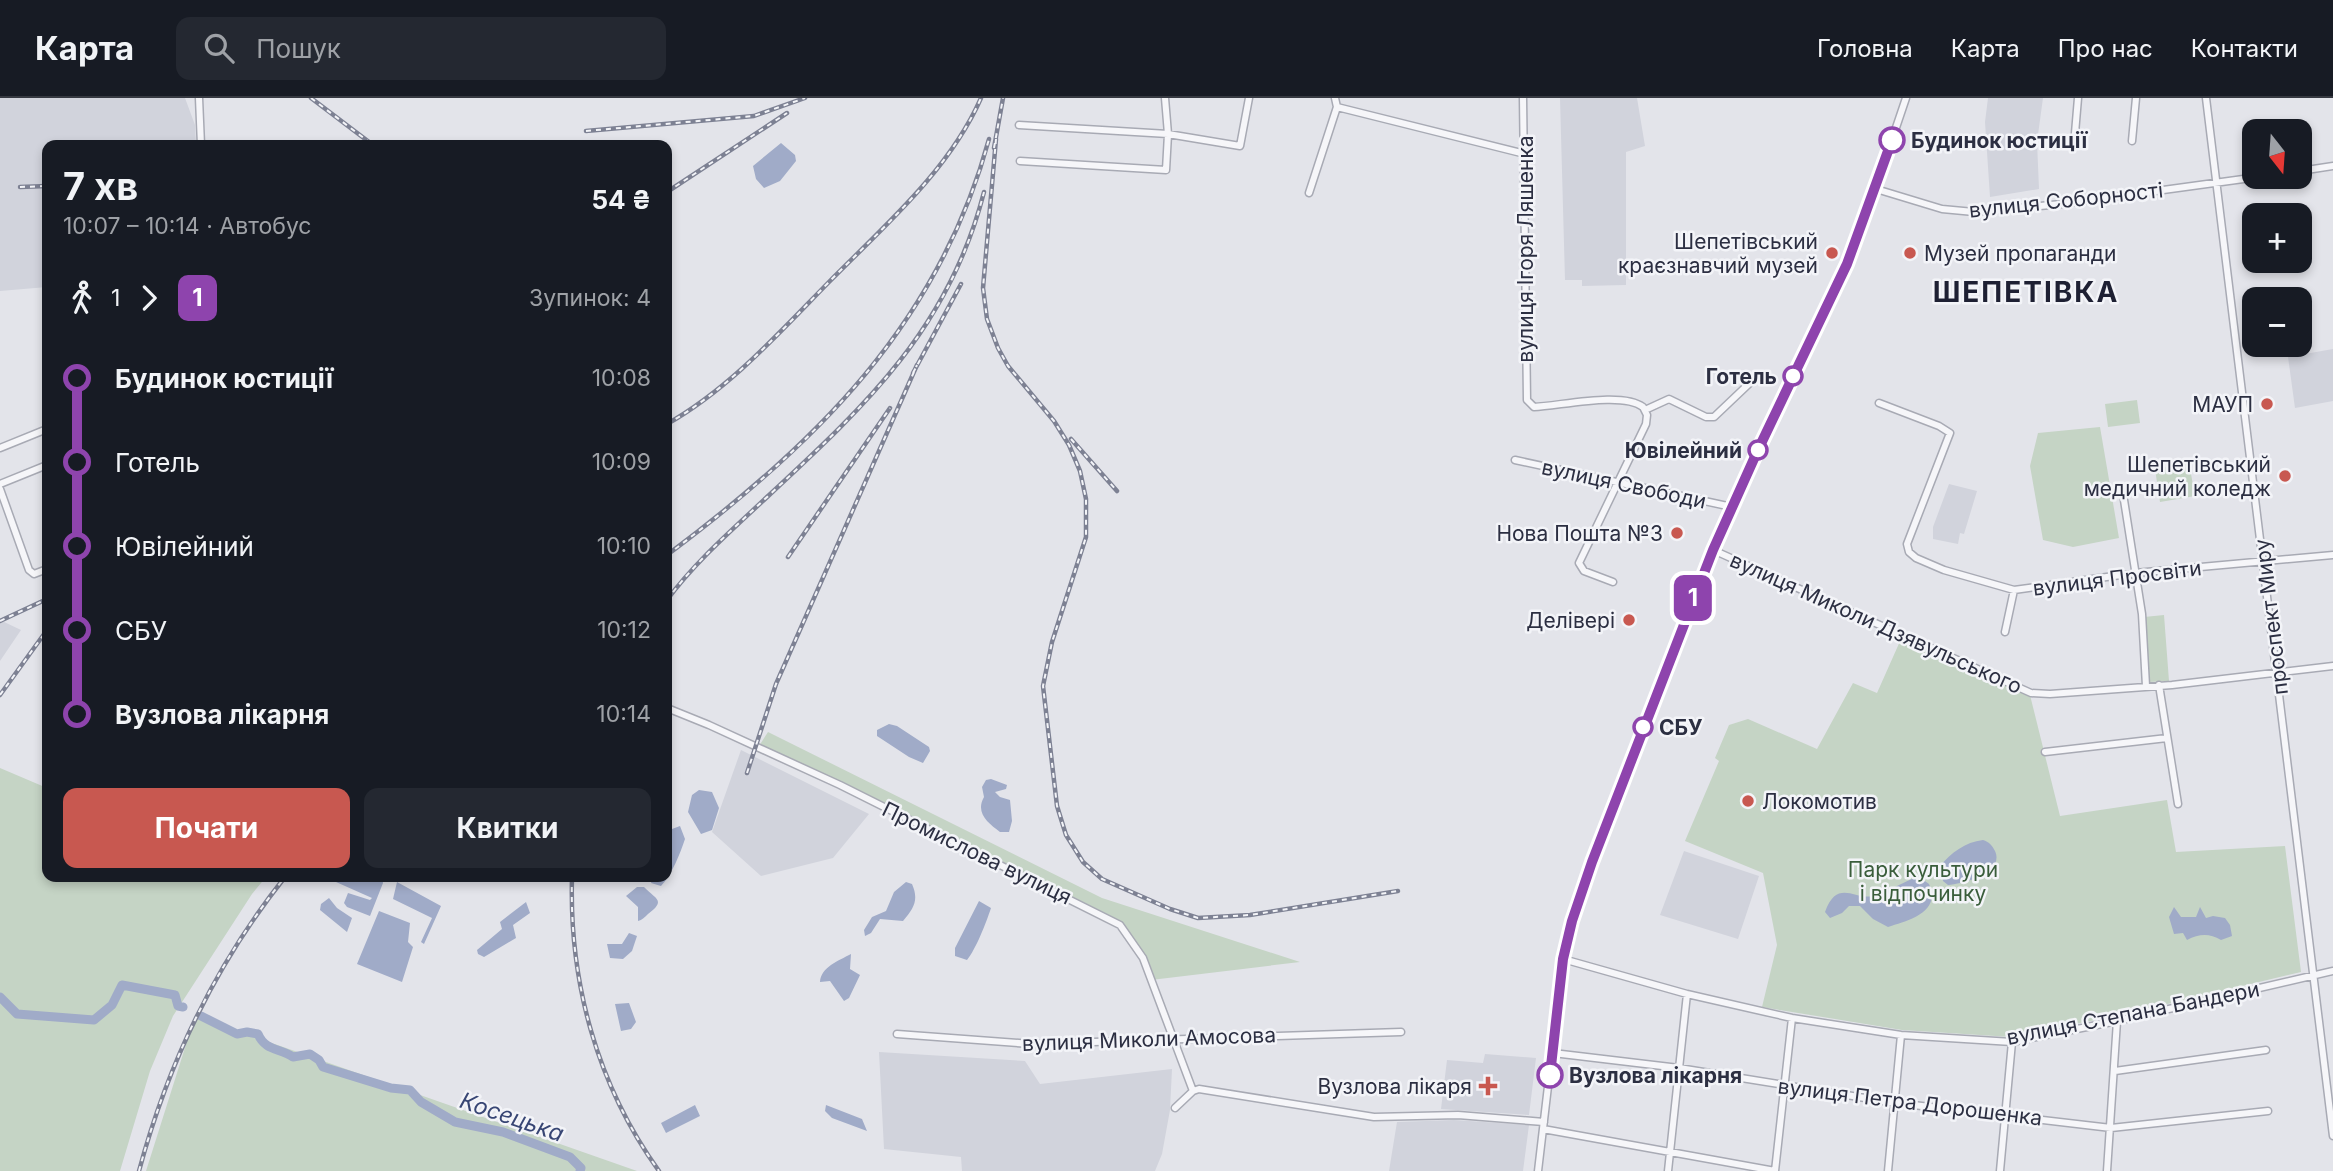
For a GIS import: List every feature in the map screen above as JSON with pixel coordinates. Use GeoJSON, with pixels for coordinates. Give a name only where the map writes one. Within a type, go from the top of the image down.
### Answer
{"type":"FeatureCollection","features":[{"type":"Feature","properties":{"kind":"street"},"geometry":{"type":"LineString","coordinates":[[199,98],[201,140]]}},
{"type":"Feature","properties":{"kind":"street"},"geometry":{"type":"LineString","coordinates":[[1020,161],[1166,170],[1168,134],[1165,98]]}},
{"type":"Feature","properties":{"kind":"street"},"geometry":{"type":"LineString","coordinates":[[1019,125],[1168,134],[1241,145],[1249,98]]}},
{"type":"Feature","properties":{"kind":"street"},"geometry":{"type":"LineString","coordinates":[[1309,193],[1336,107],[1335,98]]}},
{"type":"Feature","properties":{"kind":"street","name":"вулиця Ігоря Ляшенка"},"geometry":{"type":"LineString","coordinates":[[1523,98],[1527,400],[1534,407],[1595,401],[1630,401],[1645,410]]}},
{"type":"Feature","properties":{"kind":"street"},"geometry":{"type":"LineString","coordinates":[[1538,1171],[1563,959],[1572,921],[1592,862],[1713,550],[1847,264],[1876,189],[1906,98]]}},
{"type":"Feature","properties":{"kind":"street"},"geometry":{"type":"LineString","coordinates":[[2074,145],[2078,98]]}},
{"type":"Feature","properties":{"kind":"street"},"geometry":{"type":"LineString","coordinates":[[2132,141],[2136,98]]}},
{"type":"Feature","properties":{"kind":"street","name":"проспект Миру"},"geometry":{"type":"LineString","coordinates":[[2206,98],[2313,975],[2330,1091],[2333,1136]]}},
{"type":"Feature","properties":{"kind":"street"},"geometry":{"type":"LineString","coordinates":[[1336,107],[1525,154]]}},
{"type":"Feature","properties":{"kind":"street"},"geometry":{"type":"LineString","coordinates":[[2312,169],[2333,166]]}},
{"type":"Feature","properties":{"kind":"street","name":"вулиця Соборності"},"geometry":{"type":"LineString","coordinates":[[1876,189],[1942,209],[1974,212],[2061,204],[2242,179]]}},
{"type":"Feature","properties":{"kind":"street"},"geometry":{"type":"LineString","coordinates":[[1613,582],[1584,571],[1579,563],[1646,424],[1645,410],[1669,399],[1706,417],[1714,417],[1754,379]]}},
{"type":"Feature","properties":{"kind":"street","name":"вулиця Просвіти"},"geometry":{"type":"LineString","coordinates":[[1879,403],[1939,426],[1950,433],[1906,544],[1909,552],[1944,570],[2014,590],[2136,573],[2333,555]]}},
{"type":"Feature","properties":{"kind":"street"},"geometry":{"type":"LineString","coordinates":[[0,448],[42,431]]}},
{"type":"Feature","properties":{"kind":"street","name":"вулиця Свободи"},"geometry":{"type":"LineString","coordinates":[[1515,460],[1732,507]]}},
{"type":"Feature","properties":{"kind":"street"},"geometry":{"type":"LineString","coordinates":[[42,467],[0,486],[29,570],[34,574],[42,571]]}},
{"type":"Feature","properties":{"kind":"street"},"geometry":{"type":"LineString","coordinates":[[2124,500],[2142,614],[2146,686]]}},
{"type":"Feature","properties":{"kind":"street","name":"вулиця Миколи Дзявульського"},"geometry":{"type":"LineString","coordinates":[[1713,550],[2031,693],[2050,694],[2159,685],[2333,666]]}},
{"type":"Feature","properties":{"kind":"street"},"geometry":{"type":"LineString","coordinates":[[2005,632],[2014,590]]}},
{"type":"Feature","properties":{"kind":"street"},"geometry":{"type":"LineString","coordinates":[[2159,685],[2178,804]]}},
{"type":"Feature","properties":{"kind":"street","name":"Промислова вулиця"},"geometry":{"type":"LineString","coordinates":[[672,710],[840,785],[976,855],[1111,918],[1131,936],[1143,958],[1193,1091]]}},
{"type":"Feature","properties":{"kind":"street"},"geometry":{"type":"LineString","coordinates":[[2045,752],[2167,738]]}},
{"type":"Feature","properties":{"kind":"street","name":"вулиця Степана Бандери"},"geometry":{"type":"LineString","coordinates":[[1563,959],[1687,994],[1792,1018],[1901,1035],[2012,1042],[2117,1021],[2333,971]]}},
{"type":"Feature","properties":{"kind":"street"},"geometry":{"type":"LineString","coordinates":[[1668,1171],[1687,994]]}},
{"type":"Feature","properties":{"kind":"street"},"geometry":{"type":"LineString","coordinates":[[1175,1108],[1193,1091],[1199,1089],[1374,1116],[1458,1115],[1544,1126],[1670,1153],[1775,1171],[1792,1018]]}},
{"type":"Feature","properties":{"kind":"street"},"geometry":{"type":"LineString","coordinates":[[2107,1171],[2117,1021]]}},
{"type":"Feature","properties":{"kind":"street","name":"вулиця Миколи Амосова"},"geometry":{"type":"LineString","coordinates":[[897,1034],[1031,1045],[1401,1032]]}},
{"type":"Feature","properties":{"kind":"street"},"geometry":{"type":"LineString","coordinates":[[1888,1171],[1901,1035]]}},
{"type":"Feature","properties":{"kind":"street"},"geometry":{"type":"LineString","coordinates":[[2000,1171],[2012,1042]]}},
{"type":"Feature","properties":{"kind":"street"},"geometry":{"type":"LineString","coordinates":[[2115,1071],[2266,1050]]}},
{"type":"Feature","properties":{"kind":"street","name":"вулиця Петра Дорошенка"},"geometry":{"type":"LineString","coordinates":[[1553,1053],[1679,1068],[1896,1102],[2111,1128],[2268,1111]]}},
{"type":"Feature","properties":{"kind":"street"},"geometry":{"type":"LineString","coordinates":[[1724,1162],[1724,1171]]}},
{"type":"Feature","properties":{"kind":"shaded area"},"geometry":{"type":"Polygon","coordinates":[[[0,98],[185,98],[195,125],[196,140],[42,140],[42,287],[0,291],[0,98]]]}},
{"type":"Feature","properties":{"kind":"shaded area"},"geometry":{"type":"Polygon","coordinates":[[[1560,98],[1637,98],[1645,146],[1626,152],[1626,285],[1582,286],[1582,280],[1565,280],[1560,98]]]}},
{"type":"Feature","properties":{"kind":"shaded area"},"geometry":{"type":"Polygon","coordinates":[[[1988,98],[2043,98],[2037,142],[2039,189],[1990,197],[1985,122],[1988,98]]]}},
{"type":"Feature","properties":{"kind":"shaded area"},"geometry":{"type":"Polygon","coordinates":[[[2333,349],[2333,401],[2295,408],[2288,357],[2312,357],[2312,353],[2333,349]]]}},
{"type":"Feature","properties":{"kind":"shaded area"},"geometry":{"type":"Polygon","coordinates":[[[1949,484],[1977,491],[1964,534],[1960,533],[1958,544],[1933,539],[1933,527],[1949,484]]]}},
{"type":"Feature","properties":{"kind":"shaded area"},"geometry":{"type":"Polygon","coordinates":[[[0,620],[21,630],[0,661],[0,620]]]}},
{"type":"Feature","properties":{"kind":"shaded area"},"geometry":{"type":"Polygon","coordinates":[[[741,750],[869,814],[833,858],[761,876],[712,832],[741,750]]]}},
{"type":"Feature","properties":{"kind":"shaded area"},"geometry":{"type":"Polygon","coordinates":[[[1684,851],[1759,876],[1738,939],[1660,915],[1684,851]]]}},
{"type":"Feature","properties":{"kind":"shaded area"},"geometry":{"type":"Polygon","coordinates":[[[879,1052],[1025,1061],[1040,1084],[1172,1069],[1170,1110],[1162,1154],[1155,1171],[962,1171],[961,1157],[884,1149],[879,1052]]]}},
{"type":"Feature","properties":{"kind":"shaded area","name":"Вузлова лікаря"},"geometry":{"type":"Polygon","coordinates":[[[1485,1054],[1536,1058],[1529,1115],[1441,1109],[1447,1060],[1483,1063],[1485,1054]]]}},
{"type":"Feature","properties":{"kind":"shaded area"},"geometry":{"type":"Polygon","coordinates":[[[1454,1120],[1529,1125],[1523,1171],[1389,1171],[1397,1122],[1454,1120]]]}},
{"type":"Feature","properties":{"kind":"green space"},"geometry":{"type":"Polygon","coordinates":[[[2137,400],[2140,423],[2108,427],[2105,404],[2137,400]]]}},
{"type":"Feature","properties":{"kind":"green space"},"geometry":{"type":"Polygon","coordinates":[[[2100,427],[2119,538],[2073,547],[2043,540],[2030,466],[2038,433],[2100,427]]]}},
{"type":"Feature","properties":{"kind":"green space"},"geometry":{"type":"Polygon","coordinates":[[[2189,463],[2195,496],[2160,502],[2155,469],[2189,463]]]}},
{"type":"Feature","properties":{"kind":"green space"},"geometry":{"type":"Polygon","coordinates":[[[2164,615],[2169,681],[2149,682],[2144,617],[2164,615]]]}},
{"type":"Feature","properties":{"kind":"green space","name":"Парк культури і відпочинку"},"geometry":{"type":"Polygon","coordinates":[[[1901,639],[2030,695],[2060,816],[2167,800],[2176,852],[2285,846],[2301,972],[2130,1013],[2011,1037],[1902,1030],[1762,1007],[1777,945],[1763,873],[1685,841],[1719,761],[1715,758],[1729,725],[1748,719],[1817,749],[1853,683],[1877,693],[1901,639]]]}},
{"type":"Feature","properties":{"kind":"green space"},"geometry":{"type":"Polygon","coordinates":[[[768,732],[1102,898],[1300,962],[1151,980],[1143,958],[1120,925],[759,746],[768,732]]]}},
{"type":"Feature","properties":{"kind":"green space"},"geometry":{"type":"Polygon","coordinates":[[[0,768],[42,786],[42,882],[262,882],[173,1016],[150,1071],[120,1171],[0,1171],[0,768]]]}},
{"type":"Feature","properties":{"kind":"green space"},"geometry":{"type":"Polygon","coordinates":[[[195,1016],[637,1171],[146,1171],[195,1016]]]}},
{"type":"Feature","properties":{"kind":"water"},"geometry":{"type":"Polygon","coordinates":[[[781,143],[795,155],[796,161],[780,181],[764,188],[756,179],[753,166],[781,143]]]}},
{"type":"Feature","properties":{"kind":"water"},"geometry":{"type":"Polygon","coordinates":[[[889,724],[897,726],[929,747],[930,751],[923,763],[877,736],[877,730],[889,724]]]}},
{"type":"Feature","properties":{"kind":"water"},"geometry":{"type":"Polygon","coordinates":[[[991,779],[1007,785],[1006,789],[995,792],[1010,800],[1012,821],[1009,832],[1000,832],[982,813],[982,787],[986,780],[991,779]]]}},
{"type":"Feature","properties":{"kind":"water"},"geometry":{"type":"Polygon","coordinates":[[[699,790],[712,792],[719,808],[712,830],[701,834],[688,812],[692,795],[699,790]]]}},
{"type":"Feature","properties":{"kind":"water"},"geometry":{"type":"Polygon","coordinates":[[[680,826],[685,839],[672,870],[672,829],[680,826]]]}},
{"type":"Feature","properties":{"kind":"water"},"geometry":{"type":"Polygon","coordinates":[[[1983,840],[1995,851],[1994,865],[1981,876],[1963,882],[1948,885],[1943,881],[1940,866],[1944,861],[1964,846],[1983,840]]]}},
{"type":"Feature","properties":{"kind":"water"},"geometry":{"type":"Polygon","coordinates":[[[1918,876],[1929,884],[1931,902],[1921,914],[1905,922],[1888,927],[1873,919],[1860,906],[1849,906],[1842,913],[1830,918],[1825,912],[1835,896],[1841,893],[1872,896],[1918,876]]]}},
{"type":"Feature","properties":{"kind":"water"},"geometry":{"type":"Polygon","coordinates":[[[336,882],[383,882],[370,916],[347,907],[344,903],[348,893],[370,900],[372,898],[336,882]]]}},
{"type":"Feature","properties":{"kind":"water"},"geometry":{"type":"Polygon","coordinates":[[[397,882],[441,906],[424,944],[421,942],[432,918],[393,899],[397,882]]]}},
{"type":"Feature","properties":{"kind":"water"},"geometry":{"type":"Polygon","coordinates":[[[651,882],[664,882],[661,886],[651,882]]]}},
{"type":"Feature","properties":{"kind":"water"},"geometry":{"type":"Polygon","coordinates":[[[906,882],[912,884],[915,895],[913,908],[907,916],[903,921],[880,919],[871,933],[865,936],[864,930],[872,917],[886,911],[894,892],[906,882]]]}},
{"type":"Feature","properties":{"kind":"water"},"geometry":{"type":"Polygon","coordinates":[[[637,887],[644,887],[658,902],[654,909],[638,921],[638,907],[626,896],[637,887]]]}},
{"type":"Feature","properties":{"kind":"water"},"geometry":{"type":"Polygon","coordinates":[[[329,898],[337,908],[352,918],[347,932],[320,910],[321,904],[329,898]]]}},
{"type":"Feature","properties":{"kind":"water"},"geometry":{"type":"Polygon","coordinates":[[[979,901],[991,908],[967,960],[955,956],[955,948],[979,901]]]}},
{"type":"Feature","properties":{"kind":"water"},"geometry":{"type":"Polygon","coordinates":[[[526,902],[530,913],[513,925],[516,938],[484,957],[478,954],[477,950],[502,929],[500,922],[526,902]]]}},
{"type":"Feature","properties":{"kind":"water"},"geometry":{"type":"Polygon","coordinates":[[[2174,907],[2181,917],[2196,917],[2200,907],[2206,918],[2225,918],[2230,925],[2232,936],[2221,940],[2204,935],[2187,940],[2183,933],[2174,934],[2169,917],[2174,907]]]}},
{"type":"Feature","properties":{"kind":"water"},"geometry":{"type":"Polygon","coordinates":[[[379,911],[410,923],[408,942],[413,947],[402,982],[357,964],[379,911]]]}},
{"type":"Feature","properties":{"kind":"water"},"geometry":{"type":"Polygon","coordinates":[[[629,933],[637,936],[632,951],[623,959],[610,958],[607,944],[622,944],[629,933]]]}},
{"type":"Feature","properties":{"kind":"water"},"geometry":{"type":"Polygon","coordinates":[[[851,954],[850,969],[860,975],[849,998],[844,1001],[830,981],[820,982],[827,968],[851,954]]]}},
{"type":"Feature","properties":{"kind":"water"},"geometry":{"type":"Polygon","coordinates":[[[629,1003],[636,1022],[631,1029],[621,1031],[615,1004],[629,1003]]]}},
{"type":"Feature","properties":{"kind":"water"},"geometry":{"type":"Polygon","coordinates":[[[695,1105],[700,1116],[666,1133],[661,1123],[695,1105]]]}},
{"type":"Feature","properties":{"kind":"water"},"geometry":{"type":"Polygon","coordinates":[[[826,1105],[862,1119],[867,1131],[832,1118],[825,1111],[826,1105]]]}},
{"type":"Feature","properties":{"kind":"waterway","name":"Косецька"},"geometry":{"type":"LineString","coordinates":[[0,997],[17,1014],[94,1020],[112,1005],[122,985],[175,995],[178,1006],[183,1007]]}},
{"type":"Feature","properties":{"kind":"waterway","name":"Косецька"},"geometry":{"type":"LineString","coordinates":[[201,1016],[237,1034],[258,1034],[269,1046],[293,1057],[310,1054],[319,1060],[323,1067],[391,1088],[410,1090],[421,1102],[455,1122],[503,1132],[570,1157],[581,1168],[580,1171]]}},
{"type":"Feature","properties":{"kind":"railway"},"geometry":{"type":"LineString","coordinates":[[311,98],[366,140]]}},
{"type":"Feature","properties":{"kind":"railway"},"geometry":{"type":"LineString","coordinates":[[586,131],[754,116],[805,98]]}},
{"type":"Feature","properties":{"kind":"railway"},"geometry":{"type":"LineString","coordinates":[[672,421],[711,394],[752,360],[892,220],[951,150],[981,98]]}},
{"type":"Feature","properties":{"kind":"railway"},"geometry":{"type":"LineString","coordinates":[[994,148],[1003,98]]}},
{"type":"Feature","properties":{"kind":"railway"},"geometry":{"type":"LineString","coordinates":[[672,189],[787,113]]}},
{"type":"Feature","properties":{"kind":"railway"},"geometry":{"type":"LineString","coordinates":[[672,551],[773,469],[821,423],[865,374],[904,322],[939,266],[967,205],[989,139]]}},
{"type":"Feature","properties":{"kind":"railway"},"geometry":{"type":"LineString","coordinates":[[996,139],[983,288],[987,319],[1008,366],[1054,421],[1069,445],[1080,471],[1086,499],[1086,537],[1052,642],[1043,686],[1057,806],[1066,835],[1083,862],[1102,879],[1170,909],[1198,918],[1250,915],[1398,891]]}},
{"type":"Feature","properties":{"kind":"railway"},"geometry":{"type":"LineString","coordinates":[[20,187],[42,186]]}},
{"type":"Feature","properties":{"kind":"railway"},"geometry":{"type":"LineString","coordinates":[[672,594],[714,547],[837,431],[899,362],[926,325],[949,285],[969,241],[984,192]]}},
{"type":"Feature","properties":{"kind":"railway"},"geometry":{"type":"LineString","coordinates":[[913,373],[961,284]]}},
{"type":"Feature","properties":{"kind":"railway"},"geometry":{"type":"LineString","coordinates":[[747,773],[776,684],[917,365]]}},
{"type":"Feature","properties":{"kind":"railway"},"geometry":{"type":"LineString","coordinates":[[788,557],[890,408]]}},
{"type":"Feature","properties":{"kind":"railway"},"geometry":{"type":"LineString","coordinates":[[1071,439],[1117,491]]}},
{"type":"Feature","properties":{"kind":"railway"},"geometry":{"type":"LineString","coordinates":[[0,621],[42,601]]}},
{"type":"Feature","properties":{"kind":"railway"},"geometry":{"type":"LineString","coordinates":[[0,695],[42,637]]}},
{"type":"Feature","properties":{"kind":"railway"},"geometry":{"type":"LineString","coordinates":[[139,1171],[164,1092],[197,1016],[237,945],[281,882]]}},
{"type":"Feature","properties":{"kind":"railway"},"geometry":{"type":"LineString","coordinates":[[572,882],[576,955],[591,1031],[619,1104],[659,1171]]}},
{"type":"Feature","properties":{"kind":"bus line","name":"1"},"geometry":{"type":"LineString","coordinates":[[1550,1075],[1563,959],[1572,921],[1592,862],[1713,550],[1857,243],[1892,140]]}},
{"type":"Feature","properties":{"kind":"place","name":"Будинок юстиції"},"geometry":{"type":"Point","coordinates":[1892,140]}},
{"type":"Feature","properties":{"kind":"place","name":"Шепетівський краєзнавчий музей"},"geometry":{"type":"Point","coordinates":[1832,253]}},
{"type":"Feature","properties":{"kind":"place","name":"Музей пропаганди"},"geometry":{"type":"Point","coordinates":[1910,253]}},
{"type":"Feature","properties":{"kind":"place","name":"Готель"},"geometry":{"type":"Point","coordinates":[1793,376]}},
{"type":"Feature","properties":{"kind":"place","name":"МАУП"},"geometry":{"type":"Point","coordinates":[2267,404]}},
{"type":"Feature","properties":{"kind":"place","name":"Ювілейний"},"geometry":{"type":"Point","coordinates":[1758,450]}},
{"type":"Feature","properties":{"kind":"place","name":"Шепетівський медичний коледж"},"geometry":{"type":"Point","coordinates":[2285,476]}},
{"type":"Feature","properties":{"kind":"place","name":"Нова Пошта №3"},"geometry":{"type":"Point","coordinates":[1677,533]}},
{"type":"Feature","properties":{"kind":"place","name":"Делівері"},"geometry":{"type":"Point","coordinates":[1629,620]}},
{"type":"Feature","properties":{"kind":"place","name":"СБУ"},"geometry":{"type":"Point","coordinates":[1643,727]}},
{"type":"Feature","properties":{"kind":"place","name":"Локомотив"},"geometry":{"type":"Point","coordinates":[1748,801]}},
{"type":"Feature","properties":{"kind":"place","name":"Вузлова лікарня"},"geometry":{"type":"Point","coordinates":[1550,1075]}},
{"type":"Feature","properties":{"kind":"place","name":"Вузлова лікаря"},"geometry":{"type":"Point","coordinates":[1488,1086]}},
{"type":"Feature","properties":{"kind":"district","name":"ШЕПЕТІВКА"},"geometry":{"type":"Point","coordinates":[2026,292]}}]}
